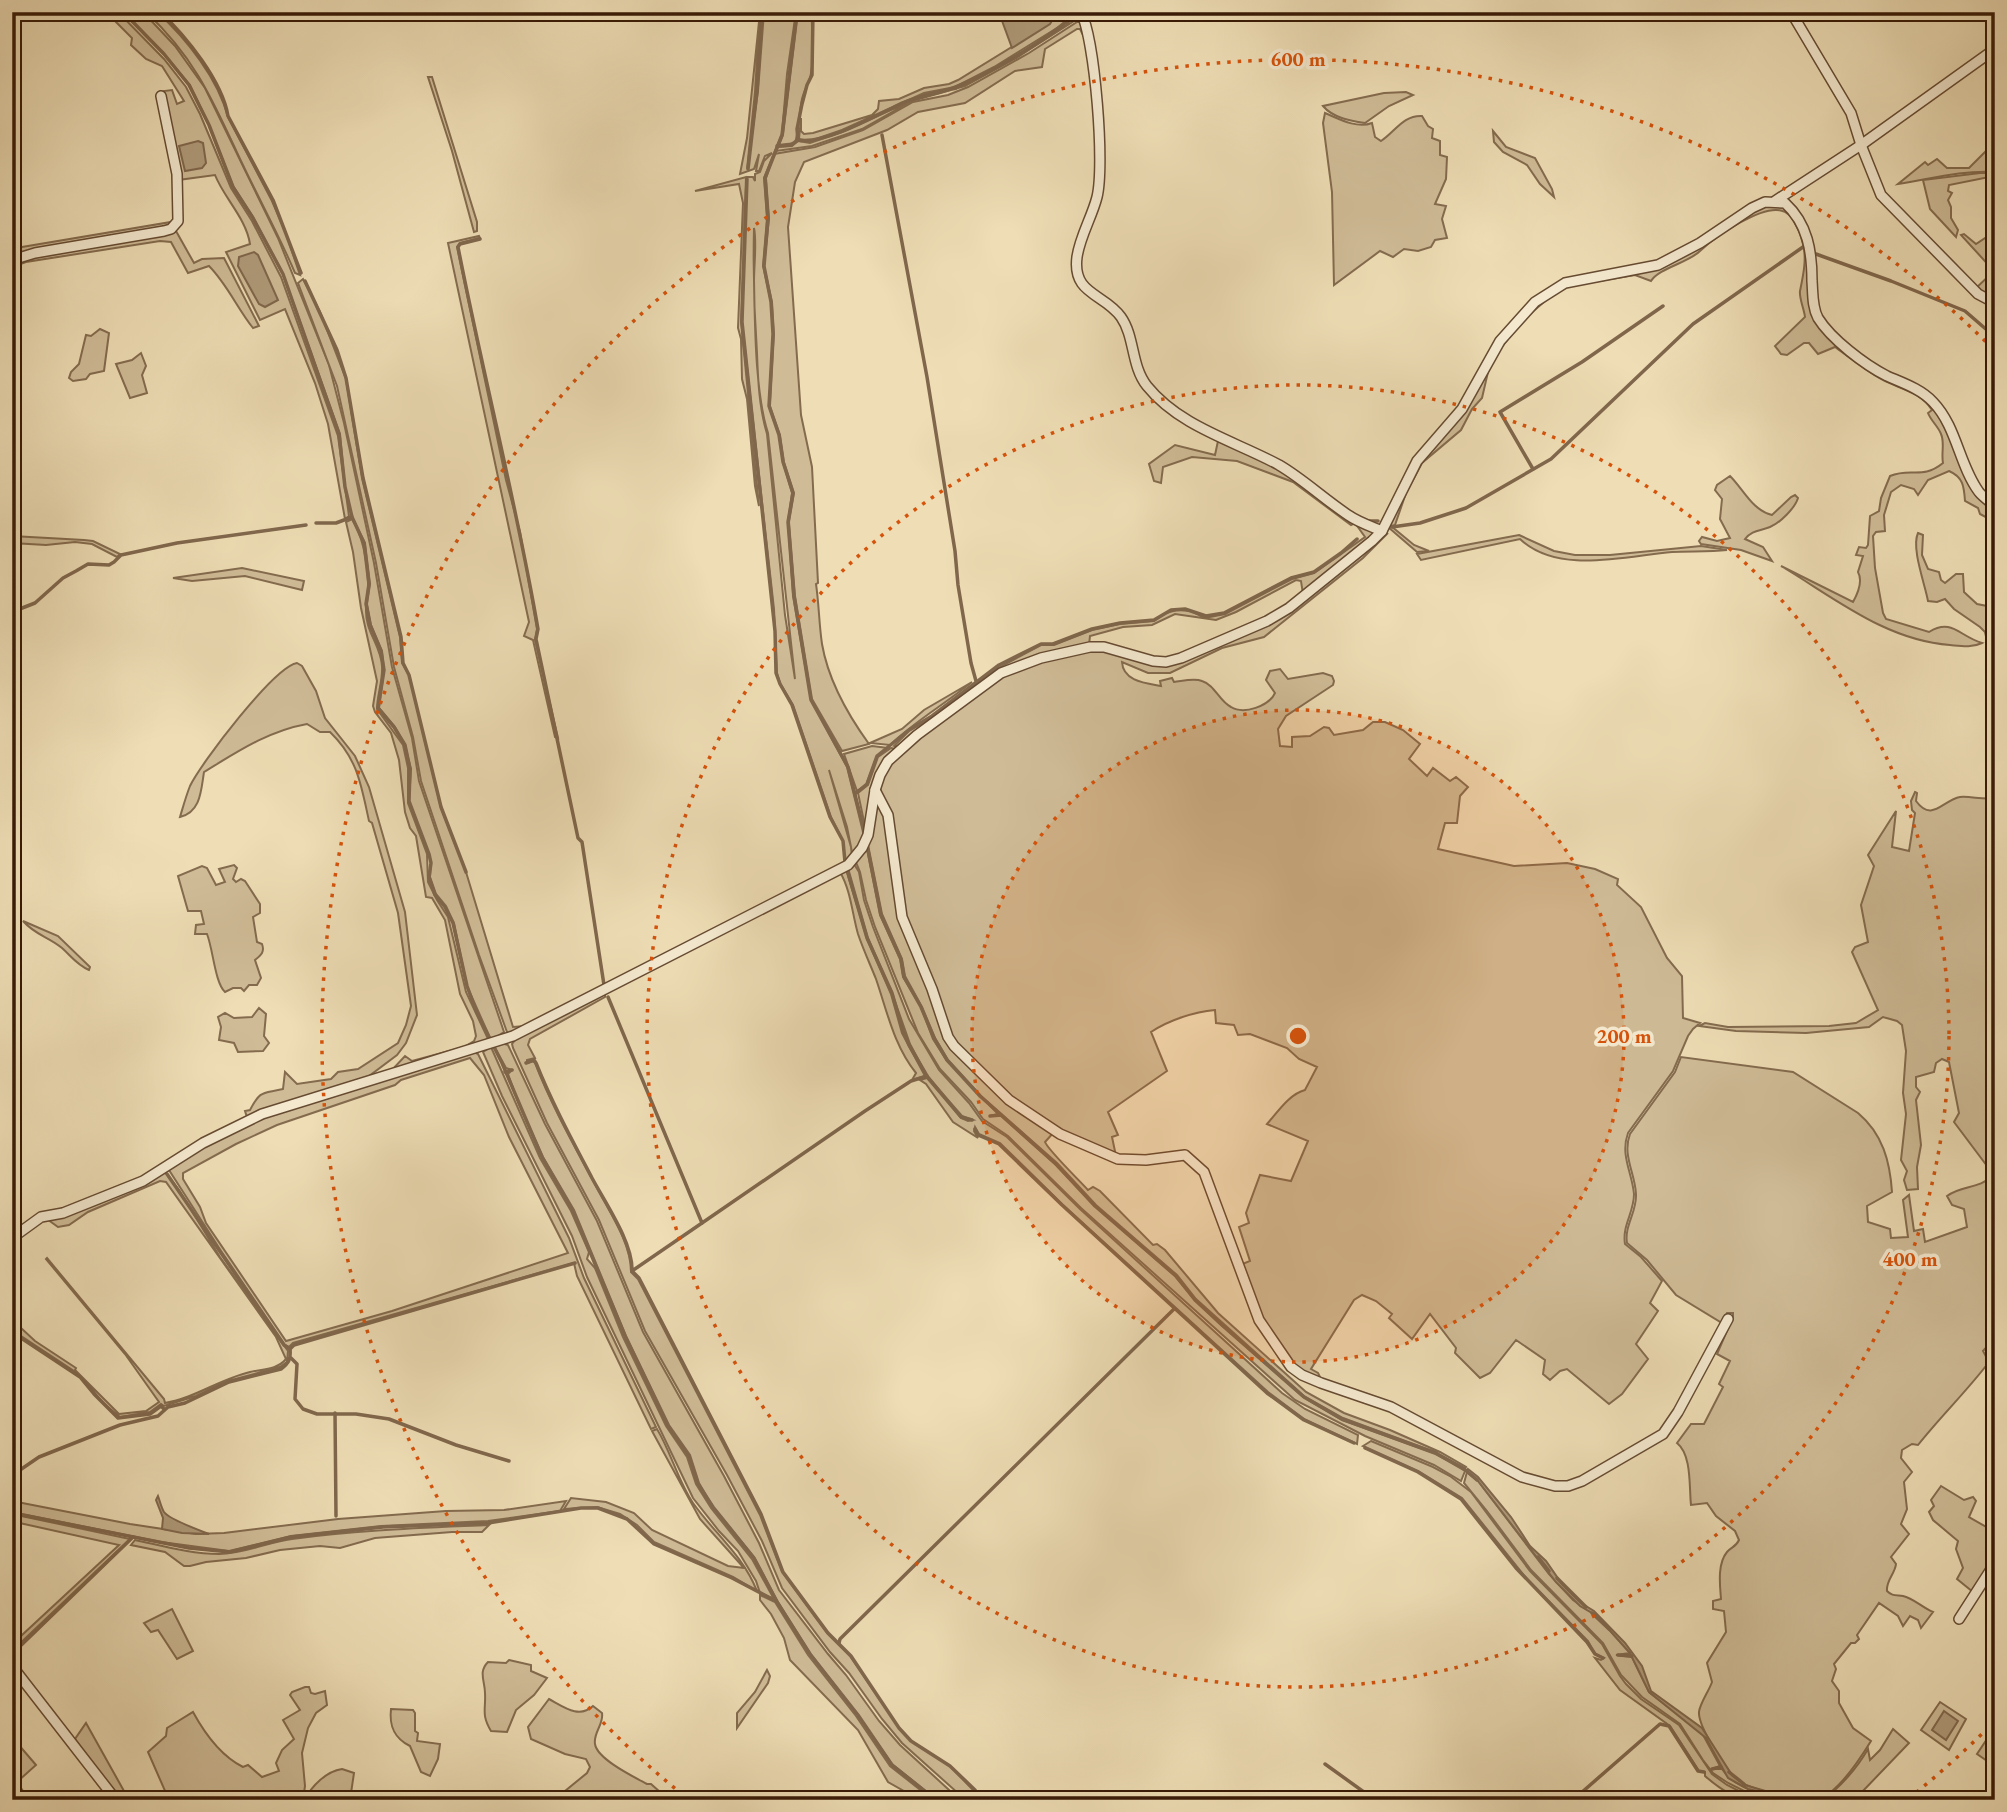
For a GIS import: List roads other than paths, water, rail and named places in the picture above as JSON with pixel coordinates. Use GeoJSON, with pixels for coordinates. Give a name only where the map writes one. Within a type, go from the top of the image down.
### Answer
{"type":"FeatureCollection","features":[{"type":"Feature","properties":{"kind":"street"},"geometry":{"type":"LineString","coordinates":[[1081,12],[1089,33],[1100,176],[1097,197],[1077,257],[1077,272],[1081,285],[1116,310],[1124,320],[1138,370],[1147,386],[1165,404],[1188,420],[1278,465],[1350,516],[1381,531]]}},
{"type":"Feature","properties":{"kind":"street"},"geometry":{"type":"LineString","coordinates":[[1791,12],[1851,113],[1881,195],[1978,294],[1995,303]]}},
{"type":"Feature","properties":{"kind":"street"},"geometry":{"type":"LineString","coordinates":[[1775,201],[1861,145],[1995,49]]}},
{"type":"Feature","properties":{"kind":"street"},"geometry":{"type":"LineString","coordinates":[[12,260],[171,229],[178,221],[177,173],[161,96]]}},
{"type":"Feature","properties":{"kind":"street"},"geometry":{"type":"LineString","coordinates":[[12,1238],[41,1217],[63,1213],[143,1181],[203,1143],[262,1114],[501,1041],[848,865],[862,848],[868,835],[880,775],[900,748],[1000,673],[1041,658],[1090,647],[1104,647],[1166,662],[1268,621],[1289,608],[1381,531],[1417,461],[1462,409],[1500,341],[1535,302],[1565,283],[1658,265],[1700,243],[1765,202],[1786,204],[1801,223],[1811,246],[1814,306],[1819,318],[1844,345],[1875,369],[1907,384],[1933,401],[1950,427],[1980,494],[1995,506]]}},
{"type":"Feature","properties":{"kind":"street"},"geometry":{"type":"LineString","coordinates":[[876,790],[888,815],[902,917],[932,989],[948,1037],[954,1046],[1009,1100],[1060,1134],[1118,1159],[1146,1160],[1185,1155],[1204,1172],[1259,1320],[1281,1356],[1302,1374],[1391,1407],[1522,1477],[1536,1482],[1568,1486],[1582,1481],[1663,1434],[1678,1412],[1728,1320]]}},
{"type":"Feature","properties":{"kind":"street"},"geometry":{"type":"LineString","coordinates":[[1959,1619],[1995,1563]]}},
{"type":"Feature","properties":{"kind":"street"},"geometry":{"type":"LineString","coordinates":[[12,1666],[116,1800]]}},
{"type":"Feature","properties":{"kind":"waterway"},"geometry":{"type":"LineString","coordinates":[[123,12],[164,54],[189,85],[209,125],[233,187],[283,274],[339,434],[345,487],[352,517],[364,543],[369,584],[366,604],[370,625],[381,651],[384,670],[378,708],[405,745],[410,769],[409,801],[429,854],[429,877],[435,895],[453,923],[467,986],[476,1011],[502,1063],[542,1157],[573,1211],[625,1336],[668,1426],[689,1456],[698,1484],[754,1558],[777,1602],[810,1654],[858,1715],[892,1765],[936,1800]]}},
{"type":"Feature","properties":{"kind":"waterway"},"geometry":{"type":"LineString","coordinates":[[160,12],[181,33],[211,74],[228,116],[273,200],[301,273]]}},
{"type":"Feature","properties":{"kind":"waterway"},"geometry":{"type":"LineString","coordinates":[[748,169],[762,12]]}},
{"type":"Feature","properties":{"kind":"waterway"},"geometry":{"type":"LineString","coordinates":[[797,12],[782,135],[765,178],[768,219],[764,266],[771,302],[773,334],[769,406],[793,493],[788,522],[794,596],[811,700],[848,767],[865,834]]}},
{"type":"Feature","properties":{"kind":"waterway"},"geometry":{"type":"LineString","coordinates":[[777,146],[791,145],[798,140],[797,129],[802,104],[812,75],[813,12]]}},
{"type":"Feature","properties":{"kind":"waterway"},"geometry":{"type":"LineString","coordinates":[[798,140],[836,134],[902,103],[966,82],[1035,45],[1075,13]]}},
{"type":"Feature","properties":{"kind":"waterway"},"geometry":{"type":"LineString","coordinates":[[882,135],[927,377],[958,585],[976,681]]}},
{"type":"Feature","properties":{"kind":"waterway"},"geometry":{"type":"LineString","coordinates":[[747,179],[742,322],[775,631],[776,673],[792,705],[830,817],[843,841],[845,862]]}},
{"type":"Feature","properties":{"kind":"waterway"},"geometry":{"type":"LineString","coordinates":[[480,239],[460,244],[458,247],[529,581],[538,629],[536,639],[578,838],[582,842],[604,985]]}},
{"type":"Feature","properties":{"kind":"waterway"},"geometry":{"type":"LineString","coordinates":[[1392,527],[1420,523],[1466,508],[1551,459],[1693,324],[1803,247]]}},
{"type":"Feature","properties":{"kind":"waterway"},"geometry":{"type":"LineString","coordinates":[[1816,254],[1965,311],[1995,337]]}},
{"type":"Feature","properties":{"kind":"waterway"},"geometry":{"type":"LineString","coordinates":[[305,281],[337,350],[346,378],[363,478],[401,637],[403,663],[409,675],[441,807],[466,872]]}},
{"type":"Feature","properties":{"kind":"waterway"},"geometry":{"type":"LineString","coordinates":[[1533,469],[1500,412],[1582,362],[1663,306]]}},
{"type":"Feature","properties":{"kind":"waterway"},"geometry":{"type":"LineString","coordinates":[[316,523],[336,523],[352,517]]}},
{"type":"Feature","properties":{"kind":"waterway"},"geometry":{"type":"LineString","coordinates":[[1369,521],[1378,521]]}},
{"type":"Feature","properties":{"kind":"waterway"},"geometry":{"type":"LineString","coordinates":[[12,612],[35,603],[63,578],[88,564],[109,565],[121,555],[177,543],[306,525]]}},
{"type":"Feature","properties":{"kind":"waterway"},"geometry":{"type":"LineString","coordinates":[[856,793],[867,784],[877,756],[999,665],[1041,644],[1053,644],[1092,629],[1120,623],[1154,620],[1171,610],[1185,609],[1206,616],[1224,613],[1291,578],[1314,572],[1357,539]]}},
{"type":"Feature","properties":{"kind":"waterway"},"geometry":{"type":"LineString","coordinates":[[867,845],[881,915],[901,959],[904,977],[947,1060],[980,1096],[1056,1164],[1095,1206],[1176,1276],[1195,1300],[1304,1397],[1342,1419],[1435,1453],[1463,1468],[1477,1480]]}},
{"type":"Feature","properties":{"kind":"waterway"},"geometry":{"type":"LineString","coordinates":[[848,873],[867,938],[892,993],[909,1045],[927,1076],[961,1117],[972,1120]]}},
{"type":"Feature","properties":{"kind":"waterway"},"geometry":{"type":"LineString","coordinates":[[608,997],[702,1223],[865,1111],[911,1081],[927,1076]]}},
{"type":"Feature","properties":{"kind":"waterway"},"geometry":{"type":"LineString","coordinates":[[526,1063],[534,1060],[536,1063],[562,1121],[618,1224],[628,1248],[632,1271],[702,1223]]}},
{"type":"Feature","properties":{"kind":"waterway"},"geometry":{"type":"LineString","coordinates":[[505,1072],[512,1070]]}},
{"type":"Feature","properties":{"kind":"waterway"},"geometry":{"type":"LineString","coordinates":[[990,1116],[1001,1115]]}},
{"type":"Feature","properties":{"kind":"waterway"},"geometry":{"type":"LineString","coordinates":[[975,1129],[978,1135],[999,1144],[1267,1393],[1304,1420],[1354,1443]]}},
{"type":"Feature","properties":{"kind":"waterway"},"geometry":{"type":"LineString","coordinates":[[167,1174],[284,1345],[290,1349]]}},
{"type":"Feature","properties":{"kind":"waterway"},"geometry":{"type":"LineString","coordinates":[[12,1468],[20,1470],[39,1457],[120,1425],[158,1416],[168,1407],[185,1403],[229,1382],[281,1369],[289,1360],[290,1349],[294,1345],[575,1263]]}},
{"type":"Feature","properties":{"kind":"waterway"},"geometry":{"type":"LineString","coordinates":[[632,1271],[639,1278],[761,1514],[783,1572],[828,1633],[851,1656],[899,1728],[911,1741],[950,1766],[975,1790]]}},
{"type":"Feature","properties":{"kind":"waterway"},"geometry":{"type":"LineString","coordinates":[[839,1643],[840,1639],[1174,1309]]}},
{"type":"Feature","properties":{"kind":"waterway"},"geometry":{"type":"LineString","coordinates":[[12,1332],[80,1377],[118,1418],[150,1414],[161,1406],[164,1409]]}},
{"type":"Feature","properties":{"kind":"waterway"},"geometry":{"type":"LineString","coordinates":[[291,1358],[297,1364],[295,1399],[303,1409],[317,1414],[356,1414],[389,1419],[456,1445],[509,1461]]}},
{"type":"Feature","properties":{"kind":"waterway"},"geometry":{"type":"LineString","coordinates":[[335,1413],[336,1516]]}},
{"type":"Feature","properties":{"kind":"waterway"},"geometry":{"type":"LineString","coordinates":[[1365,1448],[1418,1472],[1461,1499],[1516,1568],[1587,1642],[1595,1654],[1603,1658]]}},
{"type":"Feature","properties":{"kind":"waterway"},"geometry":{"type":"LineString","coordinates":[[12,1513],[189,1548],[230,1552],[291,1537],[383,1527],[488,1523],[581,1508],[598,1508],[627,1519],[654,1544],[732,1578],[776,1601]]}},
{"type":"Feature","properties":{"kind":"waterway"},"geometry":{"type":"LineString","coordinates":[[12,1654],[133,1537]]}},
{"type":"Feature","properties":{"kind":"waterway"},"geometry":{"type":"LineString","coordinates":[[1538,1557],[1549,1571]]}},
{"type":"Feature","properties":{"kind":"waterway"},"geometry":{"type":"LineString","coordinates":[[1557,1578],[1586,1607]]}},
{"type":"Feature","properties":{"kind":"waterway"},"geometry":{"type":"LineString","coordinates":[[1592,1613],[1609,1629]]}},
{"type":"Feature","properties":{"kind":"waterway"},"geometry":{"type":"LineString","coordinates":[[1618,1655],[1632,1656]]}},
{"type":"Feature","properties":{"kind":"waterway"},"geometry":{"type":"LineString","coordinates":[[1573,1800],[1660,1724],[1669,1726],[1698,1771],[1704,1772]]}},
{"type":"Feature","properties":{"kind":"waterway"},"geometry":{"type":"LineString","coordinates":[[1325,1764],[1375,1800]]}},
{"type":"Feature","properties":{"kind":"waterway"},"geometry":{"type":"LineString","coordinates":[[1712,1769],[1721,1767]]}},
{"type":"Feature","properties":{"kind":"waterway"},"geometry":{"type":"LineString","coordinates":[[1729,1772],[1744,1784]]}},
{"type":"Feature","properties":{"kind":"waterway"},"geometry":{"type":"LineString","coordinates":[[12,1796],[16,1800]]}},
{"type":"Feature","properties":{"kind":"waterway"},"geometry":{"type":"LineString","coordinates":[[981,1797],[985,1800]]}}]}
